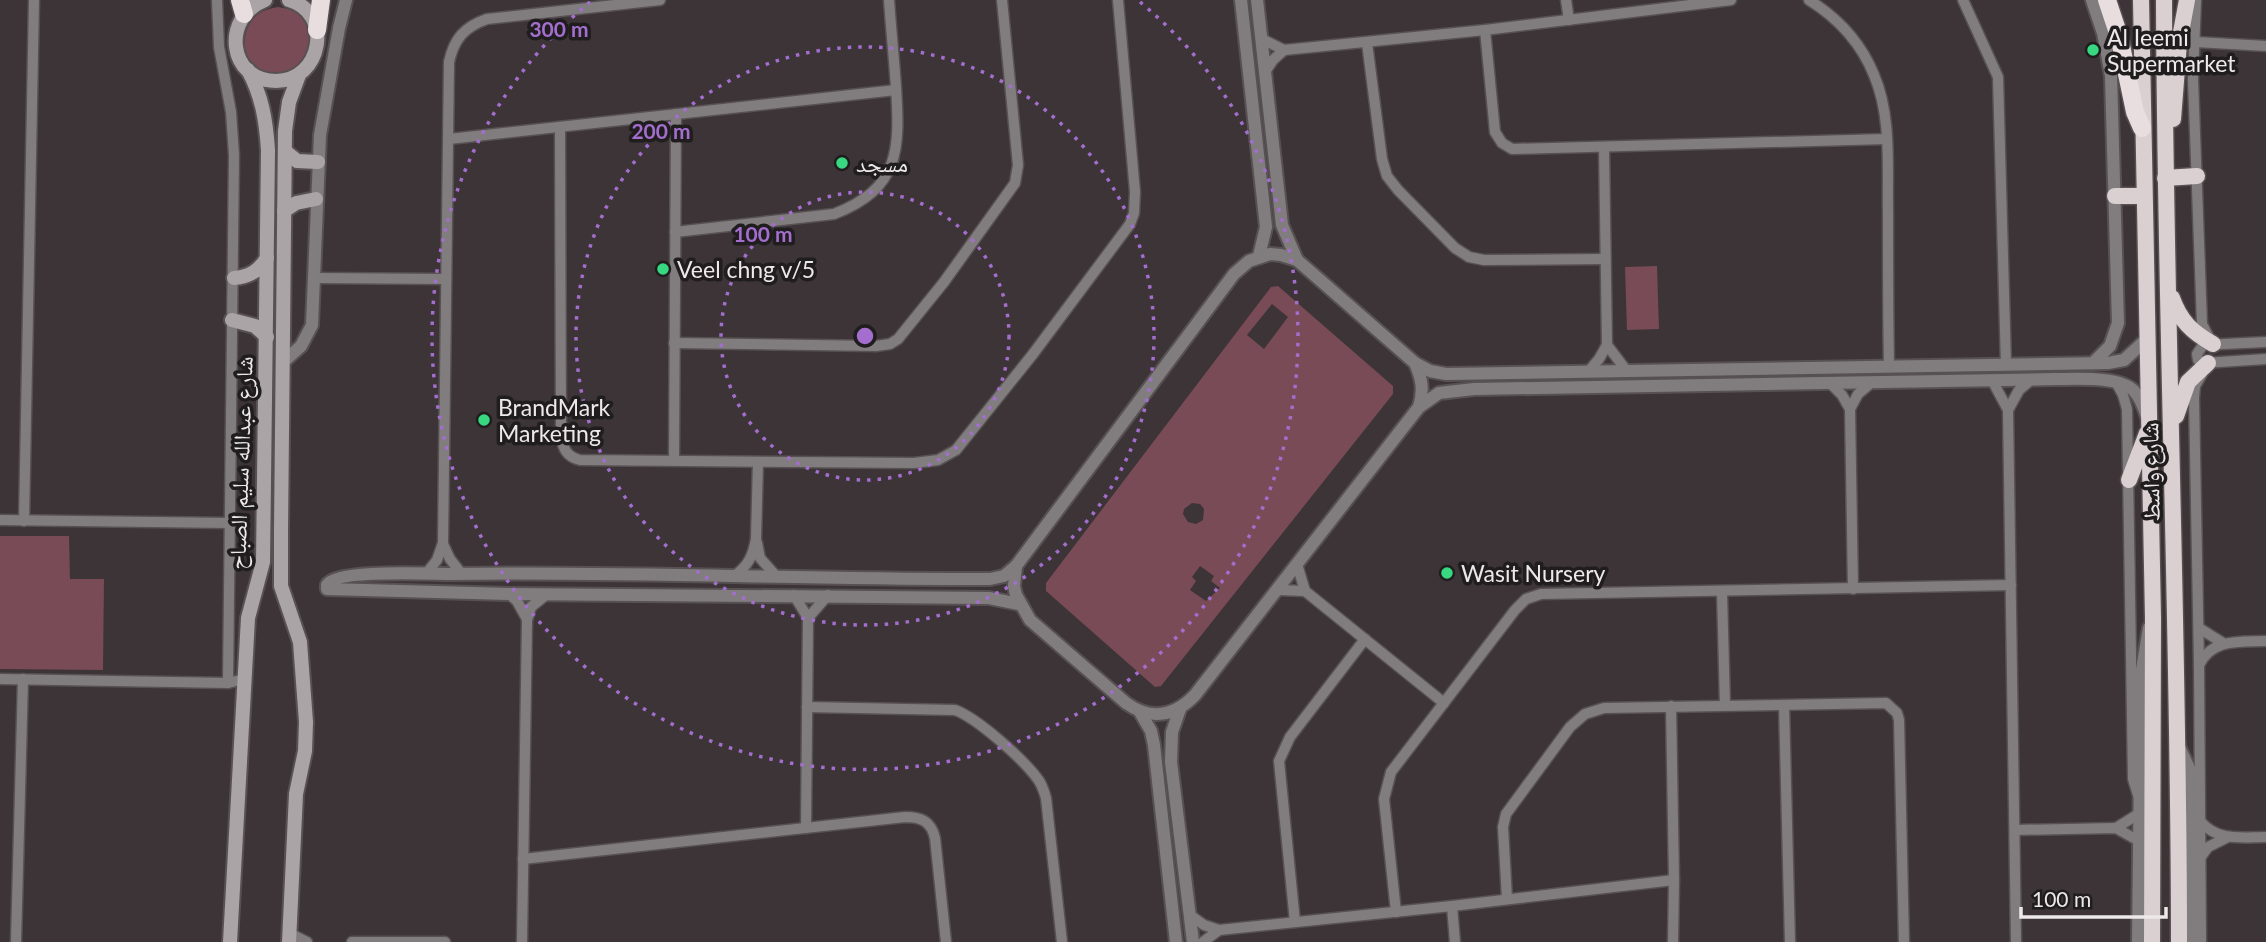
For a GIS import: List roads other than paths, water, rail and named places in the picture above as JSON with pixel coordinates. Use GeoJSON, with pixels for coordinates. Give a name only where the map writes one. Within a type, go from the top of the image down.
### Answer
{"type":"FeatureCollection","features":[{"type":"Feature","properties":{"kind":"highway"},"geometry":{"type":"LineString","coordinates":[[317,30],[321,0]]}},
{"type":"Feature","properties":{"kind":"highway"},"geometry":{"type":"LineString","coordinates":[[2106,0],[2119,36],[2135,112],[2142,128]]}},
{"type":"Feature","properties":{"kind":"highway","name":"شارع واسط"},"geometry":{"type":"LineString","coordinates":[[2141,0],[2153,618],[2152,942]]}},
{"type":"Feature","properties":{"kind":"highway","name":"شارع واسط"},"geometry":{"type":"LineString","coordinates":[[2164,0],[2164,148],[2179,747],[2191,941]]}},
{"type":"Feature","properties":{"kind":"highway"},"geometry":{"type":"LineString","coordinates":[[2164,148],[2174,120],[2179,43],[2187,0]]}},
{"type":"Feature","properties":{"kind":"highway"},"geometry":{"type":"LineString","coordinates":[[2165,178],[2197,176]]}},
{"type":"Feature","properties":{"kind":"highway"},"geometry":{"type":"LineString","coordinates":[[2115,196],[2143,196]]}},
{"type":"Feature","properties":{"kind":"highway"},"geometry":{"type":"LineString","coordinates":[[2168,289],[2183,323],[2195,334],[2213,344]]}},
{"type":"Feature","properties":{"kind":"highway"},"geometry":{"type":"LineString","coordinates":[[2172,432],[2188,382],[2212,362]]}},
{"type":"Feature","properties":{"kind":"highway"},"geometry":{"type":"LineString","coordinates":[[2129,480],[2150,424]]}},
{"type":"Feature","properties":{"kind":"main road"},"geometry":{"type":"LineString","coordinates":[[289,0],[303,4],[313,18],[317,30]]}},
{"type":"Feature","properties":{"kind":"main road","name":"شارع عبدالله سليم الصباح"},"geometry":{"type":"LineString","coordinates":[[230,942],[248,618],[261,573],[267,337],[268,150],[265,116],[248,70],[240,60],[235,37],[238,24],[252,3]]}},
{"type":"Feature","properties":{"kind":"main road","name":"شارع عبدالله سليم الصباح"},"geometry":{"type":"LineString","coordinates":[[289,938],[296,794],[306,722],[300,642],[281,586],[284,211],[289,102],[299,75],[309,66],[315,55],[317,30]]}},
{"type":"Feature","properties":{"kind":"main road"},"geometry":{"type":"LineString","coordinates":[[248,70],[267,80],[289,79],[299,75]]}},
{"type":"Feature","properties":{"kind":"main road"},"geometry":{"type":"LineString","coordinates":[[286,152],[297,161],[318,162]]}},
{"type":"Feature","properties":{"kind":"main road"},"geometry":{"type":"LineString","coordinates":[[284,211],[296,203],[316,200]]}},
{"type":"Feature","properties":{"kind":"main road"},"geometry":{"type":"LineString","coordinates":[[234,278],[241,278],[256,271],[267,258]]}},
{"type":"Feature","properties":{"kind":"main road"},"geometry":{"type":"LineString","coordinates":[[232,320],[247,322],[267,337]]}},
{"type":"Feature","properties":{"kind":"main road"},"geometry":{"type":"LineString","coordinates":[[261,573],[268,568],[273,569],[281,586]]}},
{"type":"Feature","properties":{"kind":"street"},"geometry":{"type":"LineString","coordinates":[[24,521],[34,0]]}},
{"type":"Feature","properties":{"kind":"street"},"geometry":{"type":"LineString","coordinates":[[217,0],[219,47],[233,133],[234,278],[228,682]]}},
{"type":"Feature","properties":{"kind":"street"},"geometry":{"type":"LineString","coordinates":[[282,363],[301,346],[309,333],[313,317],[318,162],[324,108],[346,0]]}},
{"type":"Feature","properties":{"kind":"street"},"geometry":{"type":"LineString","coordinates":[[426,574],[437,560],[443,543],[449,62],[452,47],[460,34],[472,24],[487,19],[660,0]]}},
{"type":"Feature","properties":{"kind":"street"},"geometry":{"type":"LineString","coordinates":[[675,232],[834,214],[862,201],[882,181],[895,156],[899,130],[889,0]]}},
{"type":"Feature","properties":{"kind":"street"},"geometry":{"type":"LineString","coordinates":[[674,343],[876,346],[890,344],[898,339],[944,282],[1015,183],[1018,165],[1002,0]]}},
{"type":"Feature","properties":{"kind":"street"},"geometry":{"type":"LineString","coordinates":[[561,127],[563,446],[573,458],[914,463],[938,460],[956,450],[1033,354],[1124,234],[1134,213],[1136,192],[1118,0]]}},
{"type":"Feature","properties":{"kind":"street"},"geometry":{"type":"LineString","coordinates":[[1241,0],[1266,227],[1259,256]]}},
{"type":"Feature","properties":{"kind":"street"},"geometry":{"type":"LineString","coordinates":[[1258,0],[1284,234],[1297,260]]}},
{"type":"Feature","properties":{"kind":"street"},"geometry":{"type":"LineString","coordinates":[[1566,0],[1569,20]]}},
{"type":"Feature","properties":{"kind":"street"},"geometry":{"type":"LineString","coordinates":[[1262,39],[1284,50],[1485,30],[1731,0]]}},
{"type":"Feature","properties":{"kind":"street"},"geometry":{"type":"LineString","coordinates":[[1809,0],[1843,26],[1869,63],[1883,105],[1886,139],[1889,366]]}},
{"type":"Feature","properties":{"kind":"street"},"geometry":{"type":"LineString","coordinates":[[1963,0],[1998,77],[2006,365]]}},
{"type":"Feature","properties":{"kind":"street"},"geometry":{"type":"LineString","coordinates":[[2069,379],[2086,374],[2090,363],[2110,346],[2118,323],[2112,76],[2103,33],[2092,0]]}},
{"type":"Feature","properties":{"kind":"street"},"geometry":{"type":"LineString","coordinates":[[2196,0],[2193,79],[2202,324],[2213,344]]}},
{"type":"Feature","properties":{"kind":"street"},"geometry":{"type":"LineString","coordinates":[[1485,30],[1493,124],[1502,144],[1517,149],[1886,139]]}},
{"type":"Feature","properties":{"kind":"street"},"geometry":{"type":"LineString","coordinates":[[2196,42],[2266,46]]}},
{"type":"Feature","properties":{"kind":"street"},"geometry":{"type":"LineString","coordinates":[[1367,43],[1382,159],[1387,176],[1455,248],[1476,259],[1604,259]]}},
{"type":"Feature","properties":{"kind":"street"},"geometry":{"type":"LineString","coordinates":[[1265,72],[1284,50]]}},
{"type":"Feature","properties":{"kind":"street"},"geometry":{"type":"LineString","coordinates":[[449,139],[896,90]]}},
{"type":"Feature","properties":{"kind":"street"},"geometry":{"type":"LineString","coordinates":[[674,460],[676,114]]}},
{"type":"Feature","properties":{"kind":"street"},"geometry":{"type":"LineString","coordinates":[[1589,371],[1606,345],[1604,147]]}},
{"type":"Feature","properties":{"kind":"street"},"geometry":{"type":"LineString","coordinates":[[1263,202],[1270,204],[1279,200]]}},
{"type":"Feature","properties":{"kind":"street"},"geometry":{"type":"LineString","coordinates":[[1019,604],[996,598],[509,594],[327,589],[329,581],[358,574],[960,580],[997,578],[1016,566],[1234,274],[1259,256],[1281,254],[1297,260],[1415,363],[1430,371],[1446,374],[2108,363],[2124,360],[2147,339]]}},
{"type":"Feature","properties":{"kind":"street"},"geometry":{"type":"LineString","coordinates":[[315,278],[446,279]]}},
{"type":"Feature","properties":{"kind":"street"},"geometry":{"type":"LineString","coordinates":[[2266,342],[2203,345],[2197,351],[2198,360],[2212,362],[2266,359]]}},
{"type":"Feature","properties":{"kind":"street"},"geometry":{"type":"LineString","coordinates":[[1606,345],[1626,370]]}},
{"type":"Feature","properties":{"kind":"street"},"geometry":{"type":"LineString","coordinates":[[2191,941],[2201,918],[2194,398],[2200,377],[2212,362]]}},
{"type":"Feature","properties":{"kind":"street"},"geometry":{"type":"LineString","coordinates":[[1415,363],[1423,386],[1419,407]]}},
{"type":"Feature","properties":{"kind":"street"},"geometry":{"type":"LineString","coordinates":[[1474,390],[1472,384],[1476,380],[1498,377],[1510,372]]}},
{"type":"Feature","properties":{"kind":"street"},"geometry":{"type":"LineString","coordinates":[[1016,566],[1014,586],[1019,604],[1030,620],[1126,703],[1140,712],[1161,715],[1180,709],[1195,695],[1419,407],[1439,393],[1474,390],[2069,379],[2127,385],[2136,393],[2150,424]]}},
{"type":"Feature","properties":{"kind":"street"},"geometry":{"type":"LineString","coordinates":[[2008,410],[2015,396],[2031,380]]}},
{"type":"Feature","properties":{"kind":"street"},"geometry":{"type":"LineString","coordinates":[[1993,382],[2008,410],[2016,942]]}},
{"type":"Feature","properties":{"kind":"street"},"geometry":{"type":"LineString","coordinates":[[2116,382],[2127,409],[2133,779],[2140,806]]}},
{"type":"Feature","properties":{"kind":"street"},"geometry":{"type":"LineString","coordinates":[[1850,410],[1858,394],[1871,383]]}},
{"type":"Feature","properties":{"kind":"street"},"geometry":{"type":"LineString","coordinates":[[1831,384],[1842,395],[1850,410],[1853,589]]}},
{"type":"Feature","properties":{"kind":"street"},"geometry":{"type":"LineString","coordinates":[[734,576],[752,558],[756,539],[758,461]]}},
{"type":"Feature","properties":{"kind":"street"},"geometry":{"type":"LineString","coordinates":[[0,520],[230,523]]}},
{"type":"Feature","properties":{"kind":"street"},"geometry":{"type":"LineString","coordinates":[[756,539],[760,558],[778,578]]}},
{"type":"Feature","properties":{"kind":"street"},"geometry":{"type":"LineString","coordinates":[[443,543],[450,559],[461,573]]}},
{"type":"Feature","properties":{"kind":"street"},"geometry":{"type":"LineString","coordinates":[[1297,564],[1305,591],[1444,703]]}},
{"type":"Feature","properties":{"kind":"street"},"geometry":{"type":"LineString","coordinates":[[957,598],[961,589],[960,580]]}},
{"type":"Feature","properties":{"kind":"street"},"geometry":{"type":"LineString","coordinates":[[1396,912],[1385,789],[1391,772],[1520,603],[1533,595],[2011,585]]}},
{"type":"Feature","properties":{"kind":"street"},"geometry":{"type":"LineString","coordinates":[[1278,590],[1305,591]]}},
{"type":"Feature","properties":{"kind":"street"},"geometry":{"type":"LineString","coordinates":[[1722,592],[1725,705]]}},
{"type":"Feature","properties":{"kind":"street"},"geometry":{"type":"LineString","coordinates":[[509,594],[517,601],[527,620]]}},
{"type":"Feature","properties":{"kind":"street"},"geometry":{"type":"LineString","coordinates":[[522,942],[527,620],[531,607],[548,594]]}},
{"type":"Feature","properties":{"kind":"street"},"geometry":{"type":"LineString","coordinates":[[794,595],[808,618],[806,828]]}},
{"type":"Feature","properties":{"kind":"street"},"geometry":{"type":"LineString","coordinates":[[808,618],[828,595]]}},
{"type":"Feature","properties":{"kind":"street"},"geometry":{"type":"LineString","coordinates":[[2138,942],[2141,676],[2147,633],[2153,618]]}},
{"type":"Feature","properties":{"kind":"street"},"geometry":{"type":"LineString","coordinates":[[2199,628],[2223,643]]}},
{"type":"Feature","properties":{"kind":"street"},"geometry":{"type":"LineString","coordinates":[[1295,922],[1279,761],[1290,737],[1365,639]]}},
{"type":"Feature","properties":{"kind":"street"},"geometry":{"type":"LineString","coordinates":[[2199,665],[2208,651],[2223,643],[2266,641]]}},
{"type":"Feature","properties":{"kind":"street"},"geometry":{"type":"LineString","coordinates":[[0,678],[243,684]]}},
{"type":"Feature","properties":{"kind":"street"},"geometry":{"type":"LineString","coordinates":[[16,942],[23,679]]}},
{"type":"Feature","properties":{"kind":"street"},"geometry":{"type":"LineString","coordinates":[[1507,899],[1503,827],[1506,814],[1570,727],[1585,714],[1594,710],[1671,706],[1886,703],[1897,713],[1904,942]]}},
{"type":"Feature","properties":{"kind":"street"},"geometry":{"type":"LineString","coordinates":[[1784,705],[1790,942]]}},
{"type":"Feature","properties":{"kind":"street"},"geometry":{"type":"LineString","coordinates":[[1671,706],[1674,880],[1672,942]]}},
{"type":"Feature","properties":{"kind":"street"},"geometry":{"type":"LineString","coordinates":[[807,707],[955,710],[975,721],[1010,752],[1037,778],[1043,788],[1048,811],[1062,942]]}},
{"type":"Feature","properties":{"kind":"street"},"geometry":{"type":"LineString","coordinates":[[1180,709],[1172,732],[1171,762],[1194,942]]}},
{"type":"Feature","properties":{"kind":"street"},"geometry":{"type":"LineString","coordinates":[[1140,712],[1153,738],[1176,942]]}},
{"type":"Feature","properties":{"kind":"street"},"geometry":{"type":"LineString","coordinates":[[1156,761],[1171,762]]}},
{"type":"Feature","properties":{"kind":"street"},"geometry":{"type":"LineString","coordinates":[[2116,828],[2140,806]]}},
{"type":"Feature","properties":{"kind":"street"},"geometry":{"type":"LineString","coordinates":[[523,859],[905,817],[921,818],[928,822],[935,838],[946,942]]}},
{"type":"Feature","properties":{"kind":"street"},"geometry":{"type":"LineString","coordinates":[[2200,821],[2212,832],[2227,838],[2266,837]]}},
{"type":"Feature","properties":{"kind":"street"},"geometry":{"type":"LineString","coordinates":[[2015,830],[2116,828],[2139,841]]}},
{"type":"Feature","properties":{"kind":"street"},"geometry":{"type":"LineString","coordinates":[[2200,858],[2208,847],[2227,838]]}},
{"type":"Feature","properties":{"kind":"street"},"geometry":{"type":"LineString","coordinates":[[1190,915],[1204,925],[1219,930],[1674,880]]}},
{"type":"Feature","properties":{"kind":"street"},"geometry":{"type":"LineString","coordinates":[[1452,906],[1455,942]]}},
{"type":"Feature","properties":{"kind":"street"},"geometry":{"type":"LineString","coordinates":[[1203,942],[1219,930]]}},
{"type":"Feature","properties":{"kind":"street"},"geometry":{"type":"LineString","coordinates":[[289,938],[307,942]]}},
{"type":"Feature","properties":{"kind":"street"},"geometry":{"type":"LineString","coordinates":[[352,942],[445,942]]}},
{"type":"Feature","properties":{"kind":"place","name":"Al Ieemi Supermarket"},"geometry":{"type":"Point","coordinates":[2093,50]}},
{"type":"Feature","properties":{"kind":"place","name":"مسجد"},"geometry":{"type":"Point","coordinates":[842,163]}},
{"type":"Feature","properties":{"kind":"place","name":"Veel chng v/5"},"geometry":{"type":"Point","coordinates":[663,269]}},
{"type":"Feature","properties":{"kind":"place","name":"BrandMark Marketing"},"geometry":{"type":"Point","coordinates":[484,420]}},
{"type":"Feature","properties":{"kind":"place","name":"Wasit Nursery"},"geometry":{"type":"Point","coordinates":[1447,573]}}]}
